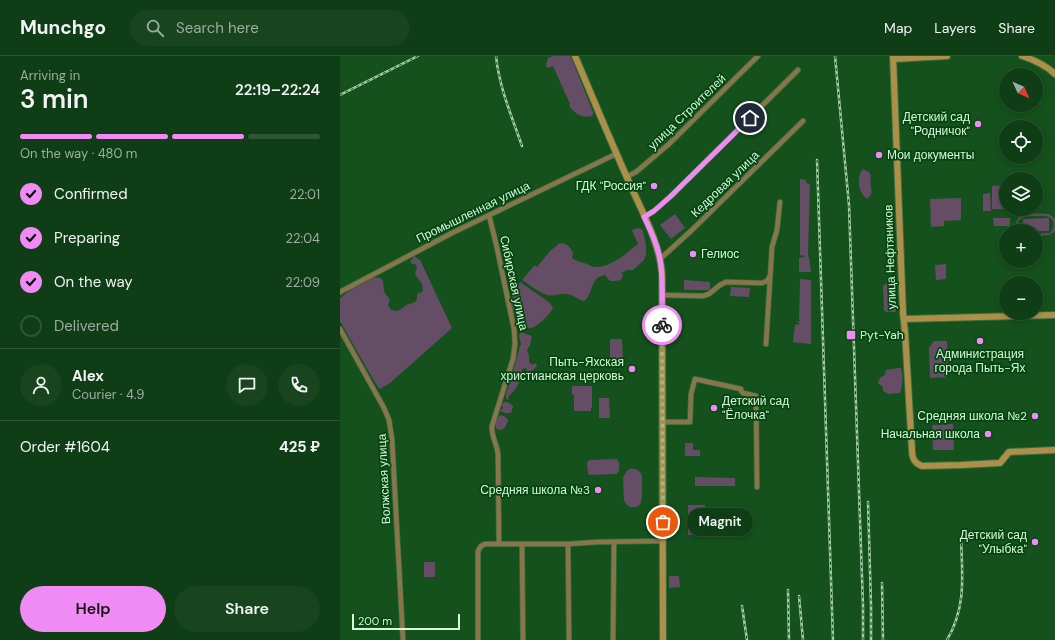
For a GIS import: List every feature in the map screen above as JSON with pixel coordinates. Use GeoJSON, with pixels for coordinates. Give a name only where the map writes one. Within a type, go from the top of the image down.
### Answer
{"type":"FeatureCollection","features":[{"type":"Feature","properties":{"kind":"street"},"geometry":{"type":"LineString","coordinates":[[575,56],[626,177],[656,242],[660,259],[662,273],[663,640]]}},
{"type":"Feature","properties":{"kind":"street","name":"улица Строителей"},"geometry":{"type":"LineString","coordinates":[[626,177],[634,174],[669,144],[758,56]]}},
{"type":"Feature","properties":{"kind":"street"},"geometry":{"type":"LineString","coordinates":[[894,57],[947,56]]}},
{"type":"Feature","properties":{"kind":"street"},"geometry":{"type":"LineString","coordinates":[[1022,56],[1037,61],[1055,74]]}},
{"type":"Feature","properties":{"kind":"street","name":"улица Нефтяников"},"geometry":{"type":"LineString","coordinates":[[894,57],[899,233],[912,456],[915,462],[922,466],[961,465],[1000,462],[1008,452],[1055,450]]}},
{"type":"Feature","properties":{"kind":"street"},"geometry":{"type":"LineString","coordinates":[[644,217],[654,211],[671,196],[798,70]]}},
{"type":"Feature","properties":{"kind":"street","name":"Кедровая улица"},"geometry":{"type":"LineString","coordinates":[[660,259],[687,235],[803,121]]}},
{"type":"Feature","properties":{"kind":"street","name":"Промышленная улица"},"geometry":{"type":"LineString","coordinates":[[340,292],[489,215],[616,154]]}},
{"type":"Feature","properties":{"kind":"street"},"geometry":{"type":"LineString","coordinates":[[766,344],[772,247],[777,232],[780,202]]}},
{"type":"Feature","properties":{"kind":"street","name":"Сибирская улица"},"geometry":{"type":"LineString","coordinates":[[489,215],[514,329],[515,344],[513,359],[492,426],[492,434],[498,454],[499,544]]}},
{"type":"Feature","properties":{"kind":"street"},"geometry":{"type":"LineString","coordinates":[[662,295],[706,296],[726,282],[762,283],[767,281],[770,276]]}},
{"type":"Feature","properties":{"kind":"street"},"geometry":{"type":"LineString","coordinates":[[904,319],[1055,316]]}},
{"type":"Feature","properties":{"kind":"street","name":"Волжская улица"},"geometry":{"type":"LineString","coordinates":[[340,329],[384,408],[389,420],[403,640]]}},
{"type":"Feature","properties":{"kind":"street"},"geometry":{"type":"LineString","coordinates":[[662,422],[690,422],[690,394],[696,379],[741,389],[743,393],[756,396],[757,487]]}},
{"type":"Feature","properties":{"kind":"street"},"geometry":{"type":"LineString","coordinates":[[478,640],[478,550],[485,544],[568,544],[662,541]]}},
{"type":"Feature","properties":{"kind":"street"},"geometry":{"type":"LineString","coordinates":[[613,640],[614,542]]}},
{"type":"Feature","properties":{"kind":"street"},"geometry":{"type":"LineString","coordinates":[[522,544],[523,640]]}},
{"type":"Feature","properties":{"kind":"street"},"geometry":{"type":"LineString","coordinates":[[568,544],[569,640]]}},
{"type":"Feature","properties":{"kind":"shaded area"},"geometry":{"type":"Polygon","coordinates":[[[553,56],[571,57],[593,112],[592,116],[581,116],[575,113],[569,105],[570,104],[553,66],[548,68],[546,66],[548,58],[553,56]]]}},
{"type":"Feature","properties":{"kind":"shaded area"},"geometry":{"type":"Polygon","coordinates":[[[863,169],[869,172],[871,176],[871,194],[867,199],[862,193],[859,185],[859,176],[863,169]]]}},
{"type":"Feature","properties":{"kind":"shaded area"},"geometry":{"type":"Polygon","coordinates":[[[800,179],[806,180],[806,183],[810,184],[808,257],[811,272],[799,272],[799,258],[804,257],[800,255],[800,179]]]}},
{"type":"Feature","properties":{"kind":"shaded area"},"geometry":{"type":"Polygon","coordinates":[[[992,186],[999,186],[999,209],[992,209],[992,186]]]}},
{"type":"Feature","properties":{"kind":"shaded area"},"geometry":{"type":"Polygon","coordinates":[[[990,193],[991,211],[983,211],[983,194],[990,193]]]}},
{"type":"Feature","properties":{"kind":"shaded area"},"geometry":{"type":"Polygon","coordinates":[[[961,198],[961,220],[944,221],[944,226],[931,227],[930,199],[961,198]]]}},
{"type":"Feature","properties":{"kind":"shaded area"},"geometry":{"type":"Polygon","coordinates":[[[675,214],[685,228],[671,239],[660,225],[675,214]]]}},
{"type":"Feature","properties":{"kind":"shaded area"},"geometry":{"type":"Polygon","coordinates":[[[1043,214],[1048,214],[1055,219],[1055,230],[1053,233],[1048,235],[1043,235],[1043,234],[1050,233],[1054,224],[1051,218],[1043,216],[1043,214]]]}},
{"type":"Feature","properties":{"kind":"shaded area"},"geometry":{"type":"Polygon","coordinates":[[[1021,216],[1029,216],[1022,218],[1019,220],[1018,224],[1016,224],[1021,216]]]}},
{"type":"Feature","properties":{"kind":"shaded area"},"geometry":{"type":"Polygon","coordinates":[[[993,218],[1010,218],[1010,224],[999,224],[999,226],[994,226],[993,218]]]}},
{"type":"Feature","properties":{"kind":"shaded area"},"geometry":{"type":"Polygon","coordinates":[[[1049,218],[1049,231],[1043,231],[1043,224],[1023,224],[1023,219],[1049,218]]]}},
{"type":"Feature","properties":{"kind":"shaded area"},"geometry":{"type":"Polygon","coordinates":[[[640,228],[643,231],[646,245],[644,260],[633,270],[627,270],[621,273],[623,275],[618,281],[610,281],[605,275],[596,279],[589,296],[584,301],[572,295],[566,294],[552,296],[547,295],[522,280],[534,266],[537,267],[550,251],[560,243],[569,247],[573,253],[572,258],[575,260],[595,267],[608,265],[638,244],[632,230],[640,228]]]}},
{"type":"Feature","properties":{"kind":"shaded area"},"geometry":{"type":"Polygon","coordinates":[[[414,256],[420,260],[452,328],[390,383],[380,389],[340,321],[340,298],[349,291],[373,278],[380,278],[384,283],[384,291],[390,300],[388,305],[391,310],[399,310],[414,302],[417,300],[417,294],[423,290],[422,284],[415,274],[417,267],[415,264],[410,262],[414,256]]]}},
{"type":"Feature","properties":{"kind":"shaded area"},"geometry":{"type":"Polygon","coordinates":[[[946,264],[946,279],[936,280],[935,265],[946,264]]]}},
{"type":"Feature","properties":{"kind":"shaded area"},"geometry":{"type":"Polygon","coordinates":[[[800,279],[811,280],[811,344],[793,342],[795,325],[799,324],[799,322],[795,322],[800,321],[800,279]]]}},
{"type":"Feature","properties":{"kind":"shaded area"},"geometry":{"type":"Polygon","coordinates":[[[684,280],[710,282],[710,290],[684,290],[684,280]]]}},
{"type":"Feature","properties":{"kind":"shaded area"},"geometry":{"type":"Polygon","coordinates":[[[520,282],[550,303],[553,308],[543,320],[536,326],[530,328],[518,321],[513,311],[511,300],[514,291],[520,282]]]}},
{"type":"Feature","properties":{"kind":"shaded area"},"geometry":{"type":"Polygon","coordinates":[[[894,283],[896,286],[896,311],[886,312],[884,310],[883,286],[885,284],[894,283]]]}},
{"type":"Feature","properties":{"kind":"shaded area"},"geometry":{"type":"Polygon","coordinates":[[[731,287],[750,288],[749,297],[730,296],[731,287]]]}},
{"type":"Feature","properties":{"kind":"shaded area"},"geometry":{"type":"Polygon","coordinates":[[[521,332],[532,336],[527,350],[529,362],[532,365],[536,363],[537,366],[527,373],[526,368],[522,369],[518,384],[507,400],[506,394],[521,344],[519,336],[521,332]]]}},
{"type":"Feature","properties":{"kind":"shaded area"},"geometry":{"type":"Polygon","coordinates":[[[610,339],[622,339],[623,362],[610,363],[610,339]]]}},
{"type":"Feature","properties":{"kind":"shaded area"},"geometry":{"type":"Polygon","coordinates":[[[934,341],[947,341],[948,377],[930,378],[929,348],[934,341]]]}},
{"type":"Feature","properties":{"kind":"shaded area"},"geometry":{"type":"Polygon","coordinates":[[[901,368],[902,387],[900,393],[888,394],[883,391],[883,387],[878,383],[881,377],[885,375],[886,370],[901,368]]]}},
{"type":"Feature","properties":{"kind":"shaded area"},"geometry":{"type":"Polygon","coordinates":[[[572,386],[592,386],[591,411],[574,411],[574,395],[572,394],[572,386]]]}},
{"type":"Feature","properties":{"kind":"shaded area"},"geometry":{"type":"Polygon","coordinates":[[[599,398],[609,398],[610,418],[599,418],[599,398]]]}},
{"type":"Feature","properties":{"kind":"shaded area"},"geometry":{"type":"Polygon","coordinates":[[[504,402],[509,403],[513,407],[511,413],[500,411],[503,408],[502,404],[504,402]]]}},
{"type":"Feature","properties":{"kind":"shaded area"},"geometry":{"type":"Polygon","coordinates":[[[502,415],[507,418],[508,421],[504,429],[498,430],[496,423],[499,416],[502,415]]]}},
{"type":"Feature","properties":{"kind":"shaded area"},"geometry":{"type":"Polygon","coordinates":[[[953,424],[954,450],[933,450],[932,426],[953,424]]]}},
{"type":"Feature","properties":{"kind":"shaded area"},"geometry":{"type":"Polygon","coordinates":[[[685,443],[693,443],[693,450],[700,450],[700,456],[685,456],[685,443]]]}},
{"type":"Feature","properties":{"kind":"shaded area"},"geometry":{"type":"Polygon","coordinates":[[[617,459],[619,462],[619,471],[617,474],[588,474],[587,463],[589,460],[617,459]]]}},
{"type":"Feature","properties":{"kind":"shaded area"},"geometry":{"type":"Polygon","coordinates":[[[629,469],[637,470],[642,476],[642,498],[637,507],[628,506],[624,501],[623,478],[629,469]]]}},
{"type":"Feature","properties":{"kind":"shaded area"},"geometry":{"type":"Polygon","coordinates":[[[695,477],[735,478],[735,486],[695,486],[695,477]]]}},
{"type":"Feature","properties":{"kind":"shaded area"},"geometry":{"type":"Polygon","coordinates":[[[688,505],[705,505],[705,534],[688,535],[688,505]]]}},
{"type":"Feature","properties":{"kind":"shaded area"},"geometry":{"type":"Polygon","coordinates":[[[424,562],[435,562],[435,577],[424,577],[424,562]]]}},
{"type":"Feature","properties":{"kind":"shaded area"},"geometry":{"type":"Polygon","coordinates":[[[669,576],[679,576],[680,587],[669,588],[669,576]]]}},
{"type":"Feature","properties":{"kind":"railway"},"geometry":{"type":"LineString","coordinates":[[340,95],[418,56]]}},
{"type":"Feature","properties":{"kind":"railway"},"geometry":{"type":"LineString","coordinates":[[496,56],[503,90],[522,146]]}},
{"type":"Feature","properties":{"kind":"railway"},"geometry":{"type":"LineString","coordinates":[[835,56],[849,205],[863,640]]}},
{"type":"Feature","properties":{"kind":"railway"},"geometry":{"type":"LineString","coordinates":[[817,160],[833,640]]}},
{"type":"Feature","properties":{"kind":"railway"},"geometry":{"type":"LineString","coordinates":[[868,502],[871,640]]}},
{"type":"Feature","properties":{"kind":"railway"},"geometry":{"type":"LineString","coordinates":[[947,640],[958,615],[962,590],[961,536]]}},
{"type":"Feature","properties":{"kind":"railway"},"geometry":{"type":"LineString","coordinates":[[882,583],[883,640]]}},
{"type":"Feature","properties":{"kind":"railway"},"geometry":{"type":"LineString","coordinates":[[788,590],[789,640]]}},
{"type":"Feature","properties":{"kind":"railway"},"geometry":{"type":"LineString","coordinates":[[799,596],[803,640]]}},
{"type":"Feature","properties":{"kind":"railway"},"geometry":{"type":"LineString","coordinates":[[742,606],[747,640]]}},
{"type":"Feature","properties":{"kind":"way so far"},"geometry":{"type":"LineString","coordinates":[[662,325],[663,522]]}},
{"type":"Feature","properties":{"kind":"place","name":"Детский сад \"Родничок\""},"geometry":{"type":"Point","coordinates":[978,124]}},
{"type":"Feature","properties":{"kind":"place","name":"Мои документы"},"geometry":{"type":"Point","coordinates":[879,155]}},
{"type":"Feature","properties":{"kind":"place","name":"ГДК \"Россия\""},"geometry":{"type":"Point","coordinates":[654,186]}},
{"type":"Feature","properties":{"kind":"place","name":"Гелиос"},"geometry":{"type":"Point","coordinates":[693,254]}},
{"type":"Feature","properties":{"kind":"place","name":"Pyt-Yah"},"geometry":{"type":"Point","coordinates":[851,335]}},
{"type":"Feature","properties":{"kind":"place","name":"Администрация города Пыть-Ях"},"geometry":{"type":"Point","coordinates":[980,341]}},
{"type":"Feature","properties":{"kind":"place","name":"Пыть-Яхская христианская церковь"},"geometry":{"type":"Point","coordinates":[632,369]}},
{"type":"Feature","properties":{"kind":"place","name":"Детский сад \"Ёлочка\""},"geometry":{"type":"Point","coordinates":[714,408]}},
{"type":"Feature","properties":{"kind":"place","name":"Средняя школа №2"},"geometry":{"type":"Point","coordinates":[1035,416]}},
{"type":"Feature","properties":{"kind":"place","name":"Начальная школа"},"geometry":{"type":"Point","coordinates":[988,434]}},
{"type":"Feature","properties":{"kind":"place","name":"Средняя школа №3"},"geometry":{"type":"Point","coordinates":[598,490]}},
{"type":"Feature","properties":{"kind":"place","name":"Magnit"},"geometry":{"type":"Point","coordinates":[663,522]}},
{"type":"Feature","properties":{"kind":"place","name":"Детский сад \"Улыбка\""},"geometry":{"type":"Point","coordinates":[1035,542]}},
{"type":"Feature","properties":{"kind":"route"},"geometry":{"type":"LineString","coordinates":[[662,325],[662,273],[660,259],[656,242],[644,217],[654,211],[671,196],[750,118]]}}]}
